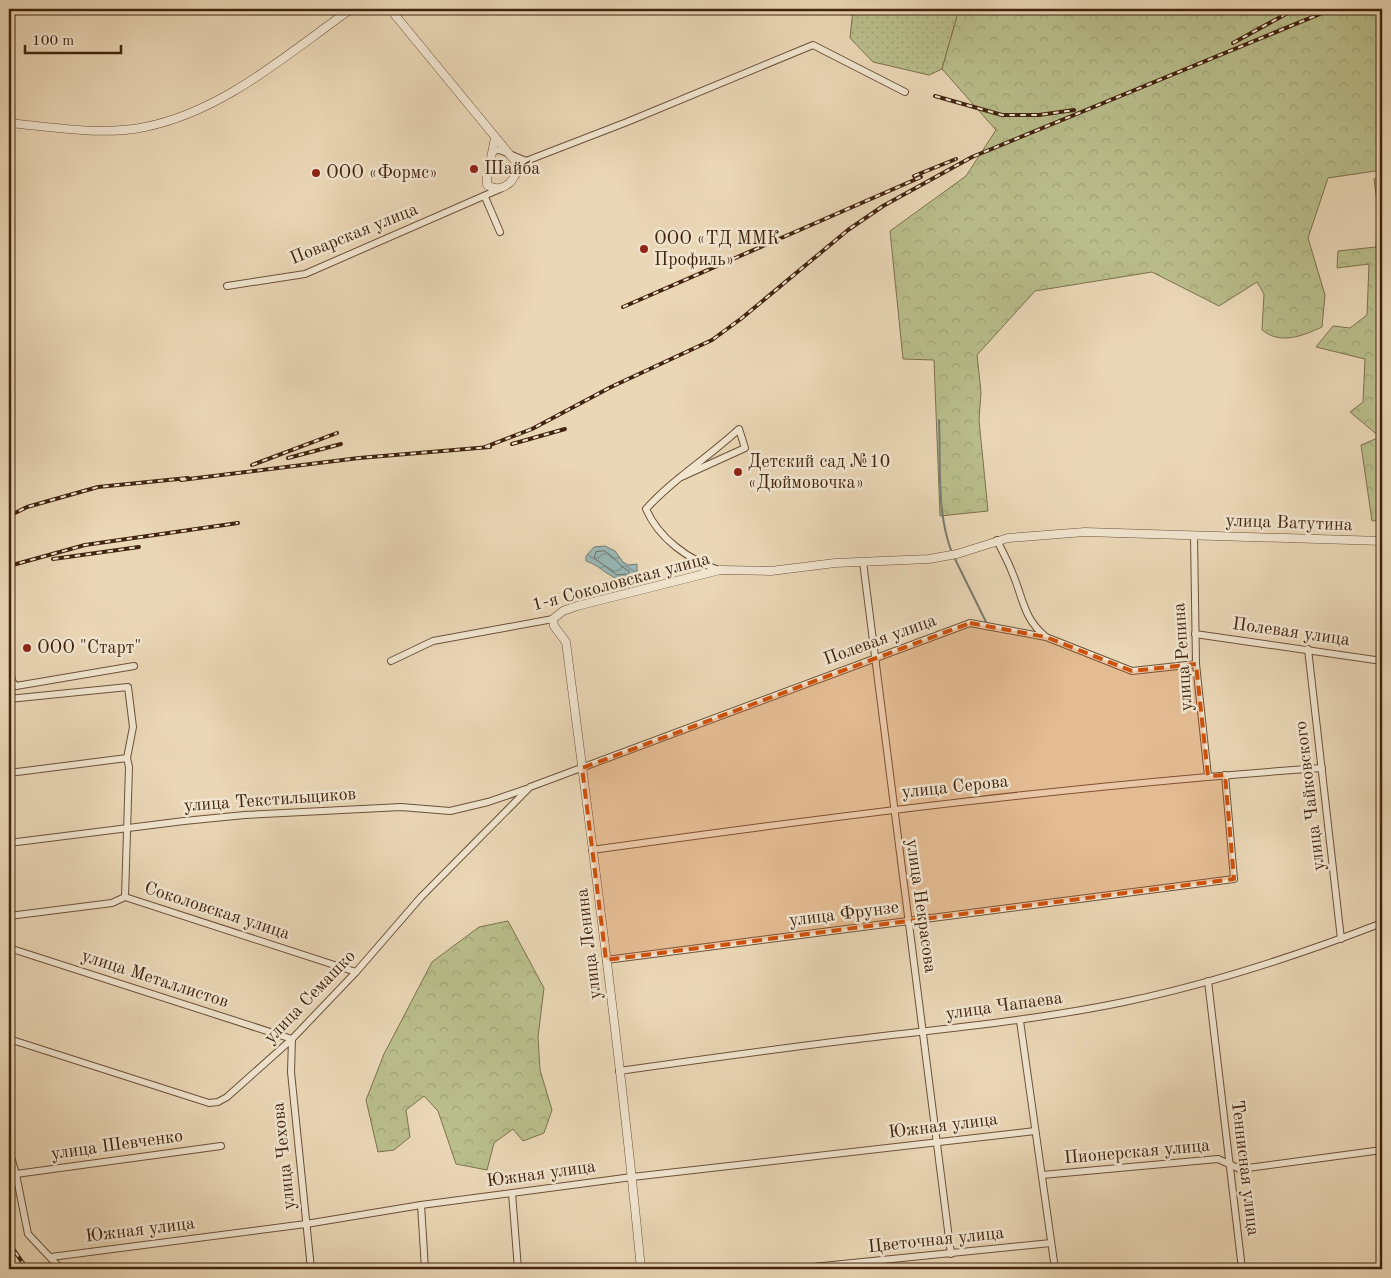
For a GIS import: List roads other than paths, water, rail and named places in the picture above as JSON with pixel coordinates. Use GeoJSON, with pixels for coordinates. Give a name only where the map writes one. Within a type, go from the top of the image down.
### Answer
{"type":"FeatureCollection","features":[{"type":"Feature","properties":{"kind":"street"},"geometry":{"type":"LineString","coordinates":[[9,123],[106,130],[145,127],[177,117],[226,96],[351,9]]}},
{"type":"Feature","properties":{"kind":"street"},"geometry":{"type":"LineString","coordinates":[[390,9],[510,154],[517,166],[517,174]]}},
{"type":"Feature","properties":{"kind":"street"},"geometry":{"type":"LineString","coordinates":[[488,185],[495,189],[502,188],[513,180],[526,161],[813,45],[905,92]]}},
{"type":"Feature","properties":{"kind":"street"},"geometry":{"type":"LineString","coordinates":[[496,138],[487,169],[488,185],[486,196],[500,232]]}},
{"type":"Feature","properties":{"kind":"street"},"geometry":{"type":"LineString","coordinates":[[492,151],[500,150],[526,161]]}},
{"type":"Feature","properties":{"kind":"street","name":"Поварская улица"},"geometry":{"type":"LineString","coordinates":[[227,286],[305,274],[502,188]]}},
{"type":"Feature","properties":{"kind":"street"},"geometry":{"type":"LineString","coordinates":[[679,478],[745,448],[739,429],[679,478],[646,509],[650,519],[684,555],[698,563],[720,570]]}},
{"type":"Feature","properties":{"kind":"street","name":"улица Ватутина"},"geometry":{"type":"LineString","coordinates":[[997,540],[1085,532],[1382,541]]}},
{"type":"Feature","properties":{"kind":"street","name":"улица Репина"},"geometry":{"type":"LineString","coordinates":[[1194,536],[1194,634],[1208,776]]}},
{"type":"Feature","properties":{"kind":"street"},"geometry":{"type":"LineString","coordinates":[[997,540],[1012,572],[1022,604],[1034,627],[1046,637]]}},
{"type":"Feature","properties":{"kind":"street","name":"1-я Соколовская улица"},"geometry":{"type":"LineString","coordinates":[[391,661],[434,641],[553,619],[563,611],[577,606],[720,570],[771,571],[835,563],[929,559],[954,554],[997,540]]}},
{"type":"Feature","properties":{"kind":"street","name":"улица Некрасова"},"geometry":{"type":"LineString","coordinates":[[863,562],[907,921],[924,1032],[951,1254]]}},
{"type":"Feature","properties":{"kind":"street","name":"улица Ленина"},"geometry":{"type":"LineString","coordinates":[[553,619],[554,626],[566,642],[632,1177],[641,1269]]}},
{"type":"Feature","properties":{"kind":"street","name":"Полевая улица"},"geometry":{"type":"LineString","coordinates":[[582,768],[970,623],[1046,637],[1132,671],[1197,669]]}},
{"type":"Feature","properties":{"kind":"street","name":"Полевая улица"},"geometry":{"type":"LineString","coordinates":[[1194,634],[1382,661]]}},
{"type":"Feature","properties":{"kind":"street","name":"улица Чайковского"},"geometry":{"type":"LineString","coordinates":[[1308,649],[1341,939]]}},
{"type":"Feature","properties":{"kind":"street"},"geometry":{"type":"LineString","coordinates":[[9,663],[12,681],[16,686],[134,666]]}},
{"type":"Feature","properties":{"kind":"street"},"geometry":{"type":"LineString","coordinates":[[9,698],[128,687],[133,727],[127,758],[129,767],[125,897]]}},
{"type":"Feature","properties":{"kind":"street"},"geometry":{"type":"LineString","coordinates":[[9,773],[127,758]]}},
{"type":"Feature","properties":{"kind":"street","name":"улица Семашко"},"geometry":{"type":"LineString","coordinates":[[9,1039],[209,1103],[218,1102],[227,1097],[292,1039],[356,972],[421,896],[530,787],[582,768]]}},
{"type":"Feature","properties":{"kind":"street","name":"улица Серова"},"geometry":{"type":"LineString","coordinates":[[592,850],[893,808],[1208,776],[1322,768]]}},
{"type":"Feature","properties":{"kind":"street","name":"улица Фрунзе"},"geometry":{"type":"LineString","coordinates":[[606,960],[1234,879],[1225,775]]}},
{"type":"Feature","properties":{"kind":"street","name":"улица Текстильщиков"},"geometry":{"type":"LineString","coordinates":[[9,843],[184,820],[401,807],[450,811],[488,802],[530,787]]}},
{"type":"Feature","properties":{"kind":"street","name":"Соколовская улица"},"geometry":{"type":"LineString","coordinates":[[9,916],[112,903],[125,897],[356,972]]}},
{"type":"Feature","properties":{"kind":"street","name":"улица Чапаева"},"geometry":{"type":"LineString","coordinates":[[619,1071],[1020,1021],[1125,1002],[1208,981],[1341,939],[1382,923]]}},
{"type":"Feature","properties":{"kind":"street","name":"улица Металлистов"},"geometry":{"type":"LineString","coordinates":[[9,948],[292,1039]]}},
{"type":"Feature","properties":{"kind":"street","name":"Теннисная улица"},"geometry":{"type":"LineString","coordinates":[[1208,981],[1242,1269]]}},
{"type":"Feature","properties":{"kind":"street"},"geometry":{"type":"LineString","coordinates":[[1020,1021],[1055,1269]]}},
{"type":"Feature","properties":{"kind":"street","name":"улица Чехова"},"geometry":{"type":"LineString","coordinates":[[292,1039],[291,1072],[311,1269]]}},
{"type":"Feature","properties":{"kind":"street","name":"Южная улица"},"geometry":{"type":"LineString","coordinates":[[51,1257],[306,1224],[421,1205],[632,1177],[1035,1131]]}},
{"type":"Feature","properties":{"kind":"street","name":"улица Шевченко"},"geometry":{"type":"LineString","coordinates":[[16,1174],[221,1146]]}},
{"type":"Feature","properties":{"kind":"street"},"geometry":{"type":"LineString","coordinates":[[9,1150],[16,1174],[28,1234],[61,1269]]}},
{"type":"Feature","properties":{"kind":"street","name":"Пионерская улица"},"geometry":{"type":"LineString","coordinates":[[1042,1175],[1218,1159],[1240,1169],[1382,1150]]}},
{"type":"Feature","properties":{"kind":"street"},"geometry":{"type":"LineString","coordinates":[[512,1194],[518,1269]]}},
{"type":"Feature","properties":{"kind":"street"},"geometry":{"type":"LineString","coordinates":[[421,1205],[425,1269]]}},
{"type":"Feature","properties":{"kind":"street","name":"Цветочная улица"},"geometry":{"type":"LineString","coordinates":[[793,1269],[1051,1243]]}},
{"type":"Feature","properties":{"kind":"water"},"geometry":{"type":"Polygon","coordinates":[[[605,546],[615,551],[623,562],[628,565],[637,564],[637,575],[629,581],[622,580],[586,561],[586,556],[594,547],[605,546]]]}},
{"type":"Feature","properties":{"kind":"waterway"},"geometry":{"type":"LineString","coordinates":[[939,420],[941,504],[952,553]]}},
{"type":"Feature","properties":{"kind":"waterway"},"geometry":{"type":"LineString","coordinates":[[954,557],[987,624]]}},
{"type":"Feature","properties":{"kind":"railway"},"geometry":{"type":"LineString","coordinates":[[1233,43],[1295,9]]}},
{"type":"Feature","properties":{"kind":"railway"},"geometry":{"type":"LineString","coordinates":[[485,447],[532,429],[611,387],[712,340],[742,318],[848,230],[883,206],[972,157],[1332,9]]}},
{"type":"Feature","properties":{"kind":"railway"},"geometry":{"type":"LineString","coordinates":[[935,96],[1002,115],[1039,115],[1074,110]]}},
{"type":"Feature","properties":{"kind":"railway"},"geometry":{"type":"LineString","coordinates":[[914,176],[956,159]]}},
{"type":"Feature","properties":{"kind":"railway"},"geometry":{"type":"LineString","coordinates":[[623,307],[921,177]]}},
{"type":"Feature","properties":{"kind":"railway"},"geometry":{"type":"LineString","coordinates":[[512,444],[565,429]]}},
{"type":"Feature","properties":{"kind":"railway"},"geometry":{"type":"LineString","coordinates":[[252,465],[337,433]]}},
{"type":"Feature","properties":{"kind":"railway"},"geometry":{"type":"LineString","coordinates":[[288,458],[341,444]]}},
{"type":"Feature","properties":{"kind":"railway"},"geometry":{"type":"LineString","coordinates":[[181,480],[359,458],[490,447]]}},
{"type":"Feature","properties":{"kind":"railway"},"geometry":{"type":"LineString","coordinates":[[9,516],[27,507],[98,487],[188,478]]}},
{"type":"Feature","properties":{"kind":"railway"},"geometry":{"type":"LineString","coordinates":[[9,566],[85,545],[238,523]]}},
{"type":"Feature","properties":{"kind":"railway"},"geometry":{"type":"LineString","coordinates":[[53,559],[139,547]]}},
{"type":"Feature","properties":{"kind":"railway"},"geometry":{"type":"LineString","coordinates":[[9,1243],[27,1269]]}},
{"type":"Feature","properties":{"kind":"place","name":"Шайба"},"geometry":{"type":"Point","coordinates":[474,169]}},
{"type":"Feature","properties":{"kind":"place","name":"ООО «Формс»"},"geometry":{"type":"Point","coordinates":[316,173]}},
{"type":"Feature","properties":{"kind":"place","name":"ООО «ТД ММК Профиль»"},"geometry":{"type":"Point","coordinates":[644,249]}},
{"type":"Feature","properties":{"kind":"place","name":"Детский сад №10 «Дюймовочка»"},"geometry":{"type":"Point","coordinates":[738,472]}},
{"type":"Feature","properties":{"kind":"place","name":"ООО \"Старт\""},"geometry":{"type":"Point","coordinates":[27,648]}}]}
